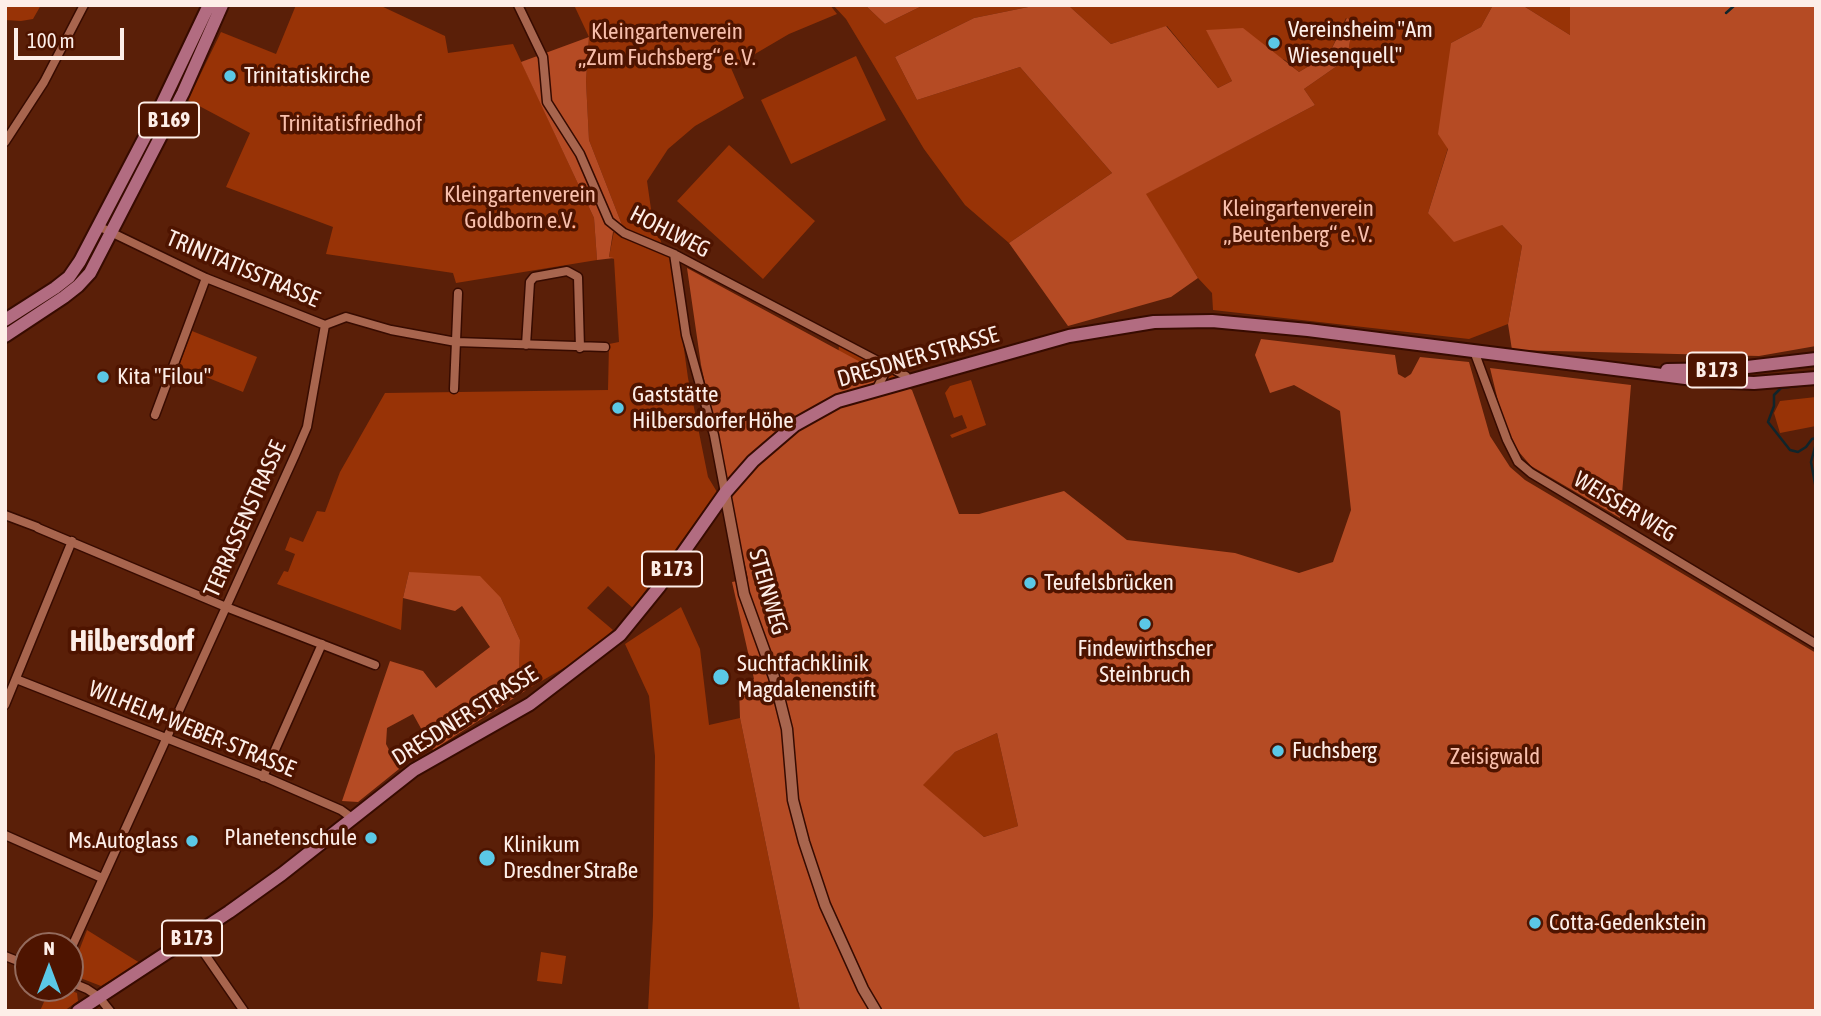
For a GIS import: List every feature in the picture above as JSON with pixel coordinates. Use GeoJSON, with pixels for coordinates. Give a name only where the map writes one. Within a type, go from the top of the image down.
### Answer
{"type":"FeatureCollection","features":[{"type":"Feature","properties":{"kind":"main road","name":"B 169"},"geometry":{"type":"LineString","coordinates":[[5,320],[69,277],[80,261],[150,128],[209,5]]}},
{"type":"Feature","properties":{"kind":"main road","name":"B 169"},"geometry":{"type":"LineString","coordinates":[[5,335],[78,286],[90,272],[180,99],[222,5]]}},
{"type":"Feature","properties":{"kind":"main road","name":"DRESDNER STRASSE"},"geometry":{"type":"LineString","coordinates":[[79,1011],[193,937],[282,874],[414,770],[530,704],[620,635],[659,587],[725,493],[752,461],[795,425],[838,401],[1069,336],[1154,322],[1212,321],[1258,324],[1618,369]]}},
{"type":"Feature","properties":{"kind":"main road","name":"B 173"},"geometry":{"type":"LineString","coordinates":[[1618,369],[1730,369],[1816,359]]}},
{"type":"Feature","properties":{"kind":"main road","name":"B 173"},"geometry":{"type":"LineString","coordinates":[[1618,369],[1741,384],[1816,378]]}},
{"type":"Feature","properties":{"kind":"street"},"geometry":{"type":"LineString","coordinates":[[5,142],[44,82],[84,5]]}},
{"type":"Feature","properties":{"kind":"street","name":"HOHLWEG"},"geometry":{"type":"LineString","coordinates":[[519,5],[543,57],[547,102],[580,153],[609,221],[624,233],[674,254],[906,376],[907,382]]}},
{"type":"Feature","properties":{"kind":"street","name":"TRINITATISSTRASSE"},"geometry":{"type":"LineString","coordinates":[[98,226],[206,278],[325,326],[346,317],[391,330],[456,342],[605,347]]}},
{"type":"Feature","properties":{"kind":"street","name":"STEINWEG"},"geometry":{"type":"LineString","coordinates":[[674,254],[689,344],[710,422],[744,594],[774,677],[787,729],[793,800],[804,842],[825,905],[863,989],[876,1011]]}},
{"type":"Feature","properties":{"kind":"street"},"geometry":{"type":"LineString","coordinates":[[526,345],[530,282],[534,277],[567,271],[578,278],[580,348]]}},
{"type":"Feature","properties":{"kind":"street"},"geometry":{"type":"LineString","coordinates":[[155,415],[206,278]]}},
{"type":"Feature","properties":{"kind":"street"},"geometry":{"type":"LineString","coordinates":[[454,389],[457,293]]}},
{"type":"Feature","properties":{"kind":"street","name":"TERRASSENSTRASSE"},"geometry":{"type":"LineString","coordinates":[[79,932],[168,739],[306,427],[325,326]]}},
{"type":"Feature","properties":{"kind":"street","name":"WEISSER WEG"},"geometry":{"type":"LineString","coordinates":[[1474,351],[1507,440],[1518,462],[1816,644]]}},
{"type":"Feature","properties":{"kind":"street"},"geometry":{"type":"LineString","coordinates":[[876,390],[888,367]]}},
{"type":"Feature","properties":{"kind":"street"},"geometry":{"type":"LineString","coordinates":[[5,514],[226,607],[375,665]]}},
{"type":"Feature","properties":{"kind":"street"},"geometry":{"type":"LineString","coordinates":[[5,705],[72,541]]}},
{"type":"Feature","properties":{"kind":"street"},"geometry":{"type":"LineString","coordinates":[[262,777],[322,644]]}},
{"type":"Feature","properties":{"kind":"street","name":"WILHELM-WEBER-STRASSE"},"geometry":{"type":"LineString","coordinates":[[16,679],[262,777],[341,810],[352,818]]}},
{"type":"Feature","properties":{"kind":"street"},"geometry":{"type":"LineString","coordinates":[[5,835],[103,878]]}},
{"type":"Feature","properties":{"kind":"street"},"geometry":{"type":"LineString","coordinates":[[193,937],[244,1011]]}},
{"type":"Feature","properties":{"kind":"street"},"geometry":{"type":"LineString","coordinates":[[84,988],[99,997],[110,1011]]}},
{"type":"Feature","properties":{"kind":"green space"},"geometry":{"type":"Polygon","coordinates":[[[5,5],[41,5],[33,19],[21,21],[5,20],[5,5]]]}},
{"type":"Feature","properties":{"kind":"green space","name":"Trinitatisfriedhof"},"geometry":{"type":"Polygon","coordinates":[[[296,5],[379,5],[445,36],[448,53],[513,44],[594,218],[597,260],[456,283],[453,273],[326,254],[333,227],[226,187],[250,133],[188,100],[221,32],[276,54],[296,5]]]}},
{"type":"Feature","properties":{"kind":"green space","name":"Kleingartenverein „Zum Fuchsberg“ e. V."},"geometry":{"type":"Polygon","coordinates":[[[574,5],[830,5],[837,14],[789,34],[731,68],[744,98],[695,126],[668,149],[647,181],[651,209],[662,245],[624,230],[589,140],[586,81],[589,37],[574,5]]]}},
{"type":"Feature","properties":{"kind":"green space"},"geometry":{"type":"Polygon","coordinates":[[[833,5],[865,5],[885,24],[924,5],[1038,5],[974,18],[895,57],[917,100],[1020,67],[1112,173],[1009,243],[965,205],[924,149],[846,19],[833,5]]]}},
{"type":"Feature","properties":{"kind":"green space"},"geometry":{"type":"Polygon","coordinates":[[[865,5],[924,5],[885,24],[865,5]]]}},
{"type":"Feature","properties":{"kind":"green space"},"geometry":{"type":"Polygon","coordinates":[[[1038,5],[1068,5],[1111,44],[1166,26],[1218,88],[1232,81],[1206,30],[1243,28],[1299,72],[1329,54],[1347,18],[1353,23],[1347,59],[1304,89],[1315,105],[1146,194],[1198,278],[1171,297],[1068,326],[1009,243],[1112,173],[1020,67],[917,100],[895,57],[974,18],[1038,5]]]}},
{"type":"Feature","properties":{"kind":"green space","name":"Kleingartenverein „Beutenberg“ e. V."},"geometry":{"type":"Polygon","coordinates":[[[1068,5],[1493,5],[1481,27],[1451,43],[1448,148],[1428,213],[1502,225],[1522,246],[1508,324],[1469,339],[1213,310],[1212,293],[1198,278],[1145,194],[1315,105],[1304,89],[1347,59],[1353,23],[1346,18],[1329,54],[1299,72],[1285,60],[1207,31],[1232,81],[1218,88],[1167,26],[1111,44],[1068,5]]]}},
{"type":"Feature","properties":{"kind":"green space"},"geometry":{"type":"Polygon","coordinates":[[[1493,5],[1522,5],[1570,35],[1570,5],[1816,5],[1816,346],[1759,356],[1512,350],[1508,324],[1522,246],[1502,225],[1454,242],[1428,213],[1448,149],[1438,134],[1451,43],[1481,27],[1493,5]]]}},
{"type":"Feature","properties":{"kind":"green space"},"geometry":{"type":"Polygon","coordinates":[[[1522,5],[1570,5],[1570,35],[1522,5]]]}},
{"type":"Feature","properties":{"kind":"green space"},"geometry":{"type":"Polygon","coordinates":[[[589,37],[586,81],[589,140],[624,230],[613,232],[609,257],[614,258],[597,260],[594,218],[521,62],[589,37]]]}},
{"type":"Feature","properties":{"kind":"green space"},"geometry":{"type":"Polygon","coordinates":[[[856,56],[886,120],[791,164],[761,100],[856,56]]]}},
{"type":"Feature","properties":{"kind":"green space"},"geometry":{"type":"Polygon","coordinates":[[[729,145],[815,221],[763,279],[677,201],[729,145]]]}},
{"type":"Feature","properties":{"kind":"green space"},"geometry":{"type":"Polygon","coordinates":[[[614,231],[671,256],[688,378],[708,477],[717,492],[633,608],[608,586],[587,608],[613,630],[586,655],[528,689],[519,671],[520,640],[501,598],[409,572],[403,598],[401,630],[277,584],[284,571],[288,572],[295,554],[285,550],[290,537],[303,542],[317,511],[325,512],[340,472],[385,393],[608,390],[609,344],[619,342],[614,259],[609,257],[614,231]]]}},
{"type":"Feature","properties":{"kind":"green space","name":"Zeisigwald"},"geometry":{"type":"Polygon","coordinates":[[[687,268],[912,390],[959,514],[979,514],[1064,491],[1127,540],[1235,553],[1299,573],[1333,562],[1351,510],[1340,411],[1294,385],[1270,393],[1255,355],[1261,339],[1395,355],[1398,374],[1405,378],[1411,374],[1420,357],[1469,362],[1490,436],[1510,467],[1525,480],[1816,653],[1816,1011],[800,1011],[740,718],[739,686],[754,679],[732,582],[748,579],[701,365],[687,268]],[[997,733],[955,752],[923,785],[984,837],[1018,826],[997,733]]]}},
{"type":"Feature","properties":{"kind":"green space"},"geometry":{"type":"Polygon","coordinates":[[[192,331],[257,357],[243,392],[179,366],[192,331]]]}},
{"type":"Feature","properties":{"kind":"green space"},"geometry":{"type":"Polygon","coordinates":[[[839,345],[896,377],[835,395],[839,345]]]}},
{"type":"Feature","properties":{"kind":"green space"},"geometry":{"type":"Polygon","coordinates":[[[1490,368],[1631,385],[1620,518],[1531,466],[1507,438],[1490,368]]]}},
{"type":"Feature","properties":{"kind":"green space"},"geometry":{"type":"Polygon","coordinates":[[[971,380],[986,425],[952,438],[950,435],[967,428],[962,415],[954,418],[945,393],[950,386],[971,380]]]}},
{"type":"Feature","properties":{"kind":"green space"},"geometry":{"type":"Polygon","coordinates":[[[1816,397],[1816,426],[1780,433],[1774,413],[1780,401],[1816,397]]]}},
{"type":"Feature","properties":{"kind":"green space"},"geometry":{"type":"Polygon","coordinates":[[[409,572],[480,576],[501,598],[520,640],[519,671],[528,689],[433,750],[413,714],[387,728],[386,744],[399,769],[358,802],[342,801],[390,661],[423,671],[436,688],[490,647],[462,606],[455,611],[403,598],[409,572]]]}},
{"type":"Feature","properties":{"kind":"green space"},"geometry":{"type":"Polygon","coordinates":[[[681,607],[700,649],[709,725],[740,718],[800,1011],[648,1011],[653,916],[655,756],[649,696],[625,644],[681,607]]]}},
{"type":"Feature","properties":{"kind":"green space"},"geometry":{"type":"Polygon","coordinates":[[[997,733],[1018,826],[984,837],[922,785],[955,752],[997,733]]]}},
{"type":"Feature","properties":{"kind":"green space"},"geometry":{"type":"Polygon","coordinates":[[[87,930],[140,963],[101,986],[84,979],[84,938],[87,930]]]}},
{"type":"Feature","properties":{"kind":"green space"},"geometry":{"type":"Polygon","coordinates":[[[541,952],[566,956],[562,984],[537,981],[541,952]]]}},
{"type":"Feature","properties":{"kind":"green space"},"geometry":{"type":"Polygon","coordinates":[[[44,1002],[77,1002],[64,1011],[40,1011],[44,1002]]]}},
{"type":"Feature","properties":{"kind":"waterway"},"geometry":{"type":"LineString","coordinates":[[1726,13],[1735,5]]}},
{"type":"Feature","properties":{"kind":"waterway"},"geometry":{"type":"LineString","coordinates":[[1813,384],[1781,388],[1774,395],[1774,406],[1768,422],[1790,450],[1798,452],[1816,438]]}},
{"type":"Feature","properties":{"kind":"waterway"},"geometry":{"type":"LineString","coordinates":[[1816,443],[1811,462],[1816,489]]}},
{"type":"Feature","properties":{"kind":"place","name":"Vereinsheim \"Am Wiesenquell\""},"geometry":{"type":"Point","coordinates":[1274,43]}},
{"type":"Feature","properties":{"kind":"place","name":"Trinitatiskirche"},"geometry":{"type":"Point","coordinates":[230,76]}},
{"type":"Feature","properties":{"kind":"place","name":"Kita \"Filou\""},"geometry":{"type":"Point","coordinates":[103,377]}},
{"type":"Feature","properties":{"kind":"place","name":"Gaststätte Hilbersdorfer Höhe"},"geometry":{"type":"Point","coordinates":[618,408]}},
{"type":"Feature","properties":{"kind":"place","name":"Teufelsbrücken"},"geometry":{"type":"Point","coordinates":[1030,583]}},
{"type":"Feature","properties":{"kind":"place","name":"Findewirthscher Steinbruch"},"geometry":{"type":"Point","coordinates":[1145,624]}},
{"type":"Feature","properties":{"kind":"place","name":"Suchtfachklinik Magdalenenstift"},"geometry":{"type":"Point","coordinates":[721,677]}},
{"type":"Feature","properties":{"kind":"place","name":"Fuchsberg"},"geometry":{"type":"Point","coordinates":[1278,751]}},
{"type":"Feature","properties":{"kind":"place","name":"Planetenschule"},"geometry":{"type":"Point","coordinates":[371,838]}},
{"type":"Feature","properties":{"kind":"place","name":"Ms.Autoglass"},"geometry":{"type":"Point","coordinates":[192,841]}},
{"type":"Feature","properties":{"kind":"place","name":"Klinikum Dresdner Straße"},"geometry":{"type":"Point","coordinates":[487,858]}},
{"type":"Feature","properties":{"kind":"place","name":"Cotta-Gedenkstein"},"geometry":{"type":"Point","coordinates":[1535,923]}},
{"type":"Feature","properties":{"kind":"district","name":"Hilbersdorf"},"geometry":{"type":"Point","coordinates":[132,642]}},
{"type":"Feature","properties":{"kind":"park label","name":"Kleingartenverein Goldborn e.V."},"geometry":{"type":"Point","coordinates":[520,208]}}]}
